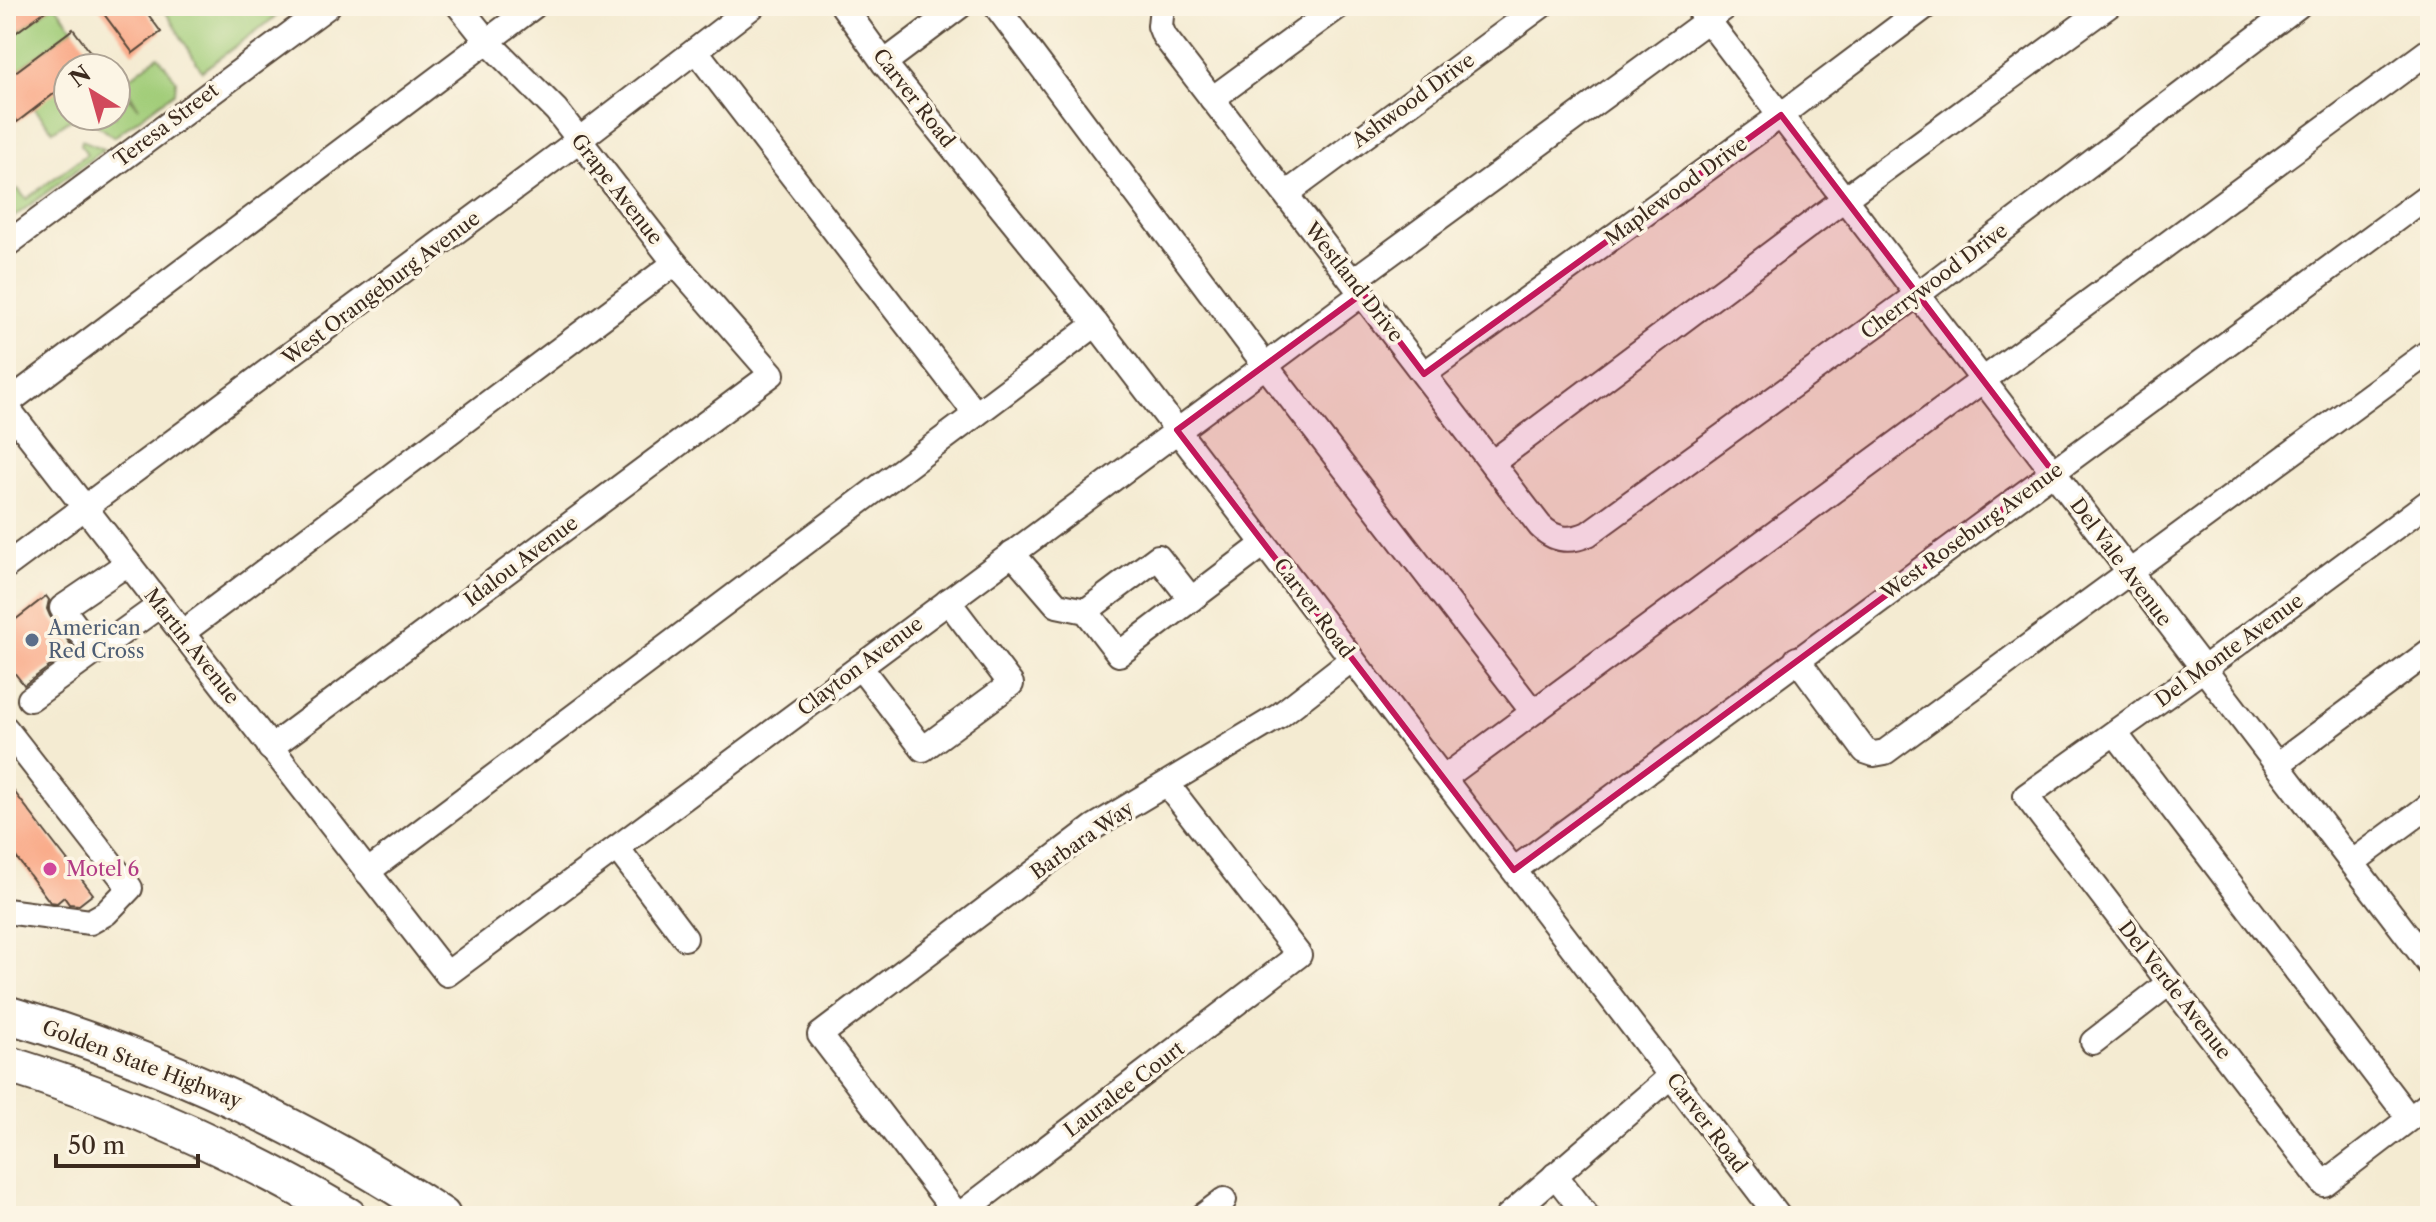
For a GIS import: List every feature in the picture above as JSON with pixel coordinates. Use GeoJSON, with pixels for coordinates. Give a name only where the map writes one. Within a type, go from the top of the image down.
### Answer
{"type":"FeatureCollection","features":[{"type":"Feature","properties":{"kind":"highway","name":"Golden State Highway"},"geometry":{"type":"LineString","coordinates":[[6,1014],[66,1032],[211,1089],[284,1122],[442,1216]]}},
{"type":"Feature","properties":{"kind":"highway"},"geometry":{"type":"LineString","coordinates":[[6,1064],[92,1093],[234,1153],[348,1216]]}},
{"type":"Feature","properties":{"kind":"highway"},"geometry":{"type":"LineString","coordinates":[[6,1081],[92,1093]]}},
{"type":"Feature","properties":{"kind":"street","name":"Teresa Street"},"geometry":{"type":"LineString","coordinates":[[6,245],[328,6]]}},
{"type":"Feature","properties":{"kind":"street","name":"Grape Avenue"},"geometry":{"type":"LineString","coordinates":[[459,6],[487,41],[556,110],[675,263],[772,374]]}},
{"type":"Feature","properties":{"kind":"street"},"geometry":{"type":"LineString","coordinates":[[6,405],[534,6]]}},
{"type":"Feature","properties":{"kind":"street","name":"West Orangeburg Avenue"},"geometry":{"type":"LineString","coordinates":[[6,566],[579,140],[753,6]]}},
{"type":"Feature","properties":{"kind":"street","name":"Carver Road"},"geometry":{"type":"LineString","coordinates":[[843,6],[884,63],[1096,324],[1778,1216]]}},
{"type":"Feature","properties":{"kind":"street"},"geometry":{"type":"LineString","coordinates":[[884,63],[960,6]]}},
{"type":"Feature","properties":{"kind":"street"},"geometry":{"type":"LineString","coordinates":[[996,6],[1265,365],[1533,712]]}},
{"type":"Feature","properties":{"kind":"street"},"geometry":{"type":"LineString","coordinates":[[1212,99],[1339,6]]}},
{"type":"Feature","properties":{"kind":"street","name":"Ashwood Drive"},"geometry":{"type":"LineString","coordinates":[[1286,194],[1541,6]]}},
{"type":"Feature","properties":{"kind":"street","name":"Maplewood Drive"},"geometry":{"type":"LineString","coordinates":[[1424,374],[1926,6]]}},
{"type":"Feature","properties":{"kind":"street"},"geometry":{"type":"LineString","coordinates":[[1492,463],[2108,6]]}},
{"type":"Feature","properties":{"kind":"street","name":"Cherrywood Drive"},"geometry":{"type":"LineString","coordinates":[[1563,539],[1588,534],[1917,295],[2298,6]]}},
{"type":"Feature","properties":{"kind":"street","name":"Westland Drive"},"geometry":{"type":"LineString","coordinates":[[1160,10],[1164,36],[1540,526],[1547,533],[1563,539]]}},
{"type":"Feature","properties":{"kind":"street","name":"Clayton Avenue"},"geometry":{"type":"LineString","coordinates":[[372,879],[447,974],[1265,365],[1358,286],[1710,11]]}},
{"type":"Feature","properties":{"kind":"street","name":"Del Vale Avenue"},"geometry":{"type":"LineString","coordinates":[[1710,11],[1781,115],[1844,199],[2202,670],[2428,960]]}},
{"type":"Feature","properties":{"kind":"street"},"geometry":{"type":"LineString","coordinates":[[1444,778],[2430,50]]}},
{"type":"Feature","properties":{"kind":"street"},"geometry":{"type":"LineString","coordinates":[[696,51],[976,414]]}},
{"type":"Feature","properties":{"kind":"street","name":"West Roseburg Avenue"},"geometry":{"type":"LineString","coordinates":[[1514,870],[2430,194]]}},
{"type":"Feature","properties":{"kind":"street"},"geometry":{"type":"LineString","coordinates":[[182,633],[675,263]]}},
{"type":"Feature","properties":{"kind":"street"},"geometry":{"type":"LineString","coordinates":[[372,879],[1096,324]]}},
{"type":"Feature","properties":{"kind":"street"},"geometry":{"type":"LineString","coordinates":[[1797,659],[1865,751],[1874,754],[1885,752],[2430,351]]}},
{"type":"Feature","properties":{"kind":"street","name":"Idalou Avenue"},"geometry":{"type":"LineString","coordinates":[[270,748],[772,374]]}},
{"type":"Feature","properties":{"kind":"street","name":"Martin Avenue"},"geometry":{"type":"LineString","coordinates":[[6,405],[372,879]]}},
{"type":"Feature","properties":{"kind":"street","name":"Del Monte Avenue"},"geometry":{"type":"LineString","coordinates":[[2026,796],[2430,501]]}},
{"type":"Feature","properties":{"kind":"street"},"geometry":{"type":"LineString","coordinates":[[1012,553],[1057,605],[1086,611],[1119,654],[1264,544]]}},
{"type":"Feature","properties":{"kind":"street"},"geometry":{"type":"LineString","coordinates":[[1086,611],[1158,557],[1191,599]]}},
{"type":"Feature","properties":{"kind":"street"},"geometry":{"type":"LineString","coordinates":[[95,652],[62,608],[128,563]]}},
{"type":"Feature","properties":{"kind":"street"},"geometry":{"type":"LineString","coordinates":[[860,667],[923,749],[1011,684],[948,601]]}},
{"type":"Feature","properties":{"kind":"street"},"geometry":{"type":"LineString","coordinates":[[30,699],[160,605]]}},
{"type":"Feature","properties":{"kind":"street"},"geometry":{"type":"LineString","coordinates":[[2277,765],[2430,651]]}},
{"type":"Feature","properties":{"kind":"street","name":"Barbara Way"},"geometry":{"type":"LineString","coordinates":[[820,1035],[1094,827],[1279,716],[1352,659]]}},
{"type":"Feature","properties":{"kind":"street"},"geometry":{"type":"LineString","coordinates":[[6,729],[130,888],[106,913],[90,922],[10,907]]}},
{"type":"Feature","properties":{"kind":"street"},"geometry":{"type":"LineString","coordinates":[[2115,733],[2409,1118],[2430,1103]]}},
{"type":"Feature","properties":{"kind":"street","name":"Lauralee Court"},"geometry":{"type":"LineString","coordinates":[[820,1035],[958,1216],[1299,955],[1167,784]]}},
{"type":"Feature","properties":{"kind":"street","name":"Del Verde Avenue"},"geometry":{"type":"LineString","coordinates":[[2026,796],[2324,1184],[2409,1118]]}},
{"type":"Feature","properties":{"kind":"street"},"geometry":{"type":"LineString","coordinates":[[2353,862],[2430,805]]}},
{"type":"Feature","properties":{"kind":"street"},"geometry":{"type":"LineString","coordinates":[[617,848],[685,938]]}},
{"type":"Feature","properties":{"kind":"street"},"geometry":{"type":"LineString","coordinates":[[2093,1042],[2169,983]]}},
{"type":"Feature","properties":{"kind":"street"},"geometry":{"type":"LineString","coordinates":[[1508,1216],[1671,1076]]}},
{"type":"Feature","properties":{"kind":"street"},"geometry":{"type":"LineString","coordinates":[[1555,1175],[1587,1216]]}},
{"type":"Feature","properties":{"kind":"street"},"geometry":{"type":"LineString","coordinates":[[1203,1216],[1224,1200]]}},
{"type":"Feature","properties":{"kind":"highlighted area"},"geometry":{"type":"Polygon","coordinates":[[[1781,115],[2053,472],[1514,870],[1177,430],[1363,293],[1424,374],[1781,115]]]}},
{"type":"Feature","properties":{"kind":"green space"},"geometry":{"type":"Polygon","coordinates":[[[56,6],[73,29],[13,74],[6,64],[6,40],[56,6]]]}},
{"type":"Feature","properties":{"kind":"green space"},"geometry":{"type":"Polygon","coordinates":[[[162,6],[290,6],[202,71],[162,6]]]}},
{"type":"Feature","properties":{"kind":"green space"},"geometry":{"type":"Polygon","coordinates":[[[158,56],[176,80],[175,92],[132,124],[132,100],[139,108],[132,97],[132,76],[158,56]]]}},
{"type":"Feature","properties":{"kind":"green space"},"geometry":{"type":"Polygon","coordinates":[[[52,94],[52,130],[35,109],[52,94]]]}},
{"type":"Feature","properties":{"kind":"green space"},"geometry":{"type":"Polygon","coordinates":[[[82,140],[104,149],[14,217],[10,193],[18,189],[26,199],[87,154],[81,145],[82,140]]]}},
{"type":"Feature","properties":{"kind":"building"},"geometry":{"type":"Polygon","coordinates":[[[6,6],[52,6],[6,40],[6,6]]]}},
{"type":"Feature","properties":{"kind":"building"},"geometry":{"type":"Polygon","coordinates":[[[98,6],[142,6],[161,32],[133,53],[98,6]]]}},
{"type":"Feature","properties":{"kind":"building"},"geometry":{"type":"Polygon","coordinates":[[[73,29],[90,52],[52,52],[52,95],[17,122],[6,108],[6,79],[73,29]]]}},
{"type":"Feature","properties":{"kind":"building"},"geometry":{"type":"Polygon","coordinates":[[[46,596],[50,616],[74,649],[24,685],[6,662],[6,627],[46,596]]]}},
{"type":"Feature","properties":{"kind":"building","name":"Motel 6"},"geometry":{"type":"Polygon","coordinates":[[[6,781],[93,894],[79,905],[69,904],[64,897],[57,903],[50,902],[6,844],[6,781]]]}},
{"type":"Feature","properties":{"kind":"place","name":"American Red Cross"},"geometry":{"type":"Point","coordinates":[32,640]}},
{"type":"Feature","properties":{"kind":"place","name":"Motel 6"},"geometry":{"type":"Point","coordinates":[50,869]}}]}
